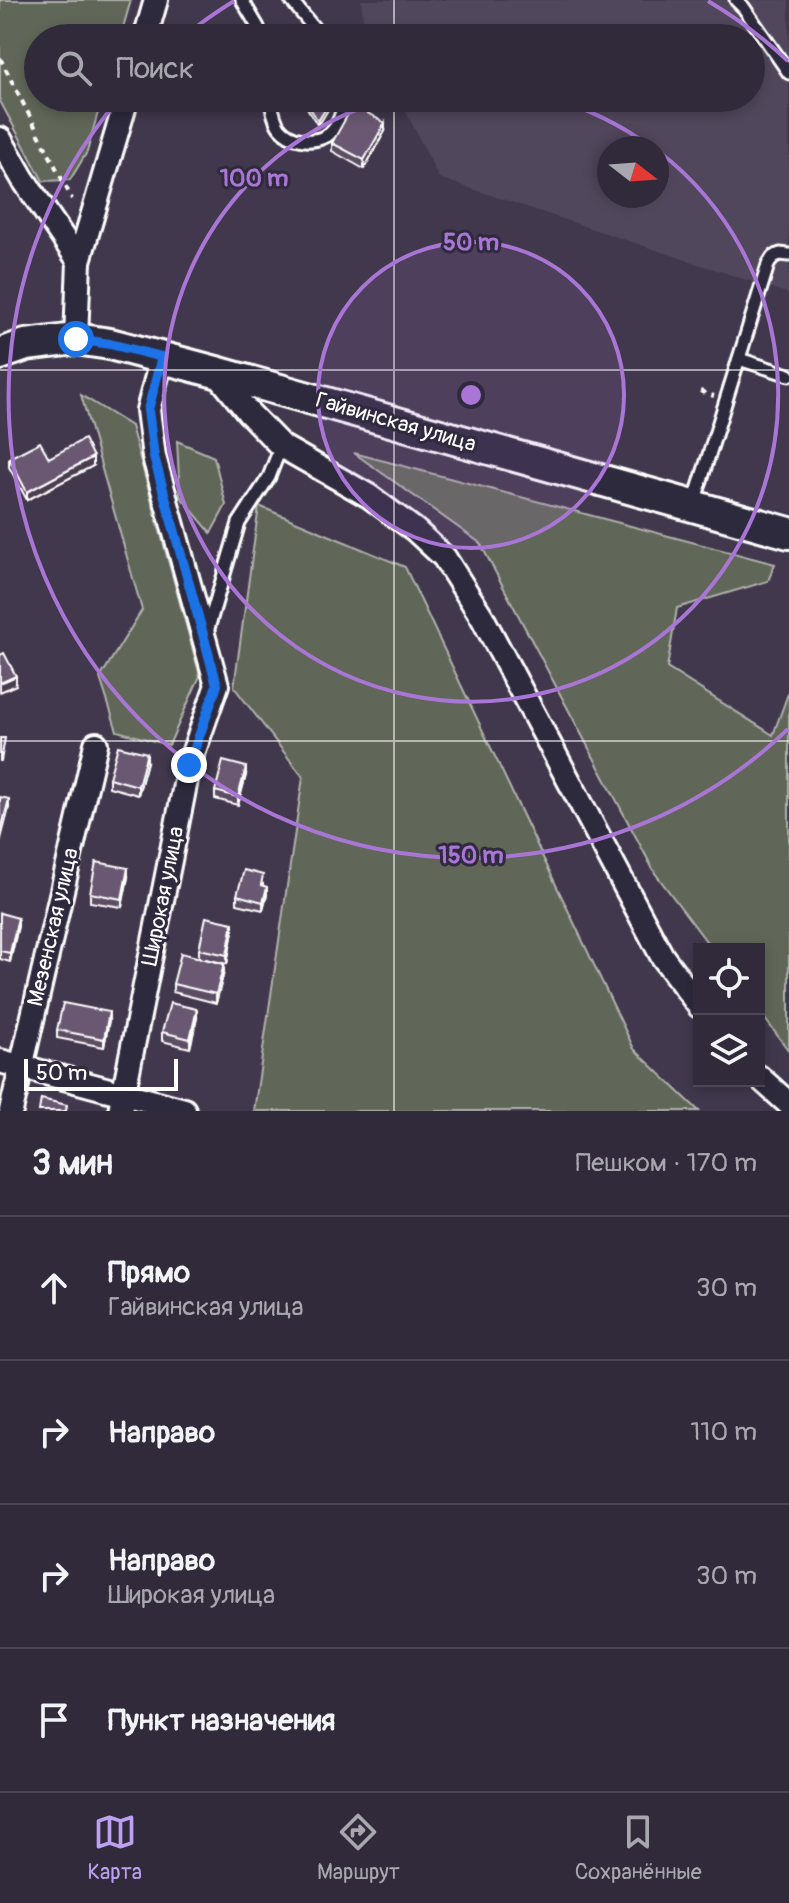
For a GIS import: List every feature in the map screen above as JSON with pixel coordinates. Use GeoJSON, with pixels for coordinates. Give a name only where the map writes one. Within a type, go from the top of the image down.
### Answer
{"type":"FeatureCollection","features":[{"type":"Feature","properties":{"kind":"main road","name":"Гайвинская улица"},"geometry":{"type":"LineString","coordinates":[[0,354],[26,345],[76,339],[110,344],[789,533]]}},
{"type":"Feature","properties":{"kind":"street"},"geometry":{"type":"LineString","coordinates":[[149,24],[156,0]]}},
{"type":"Feature","properties":{"kind":"street"},"geometry":{"type":"LineString","coordinates":[[76,339],[79,261],[123,112]]}},
{"type":"Feature","properties":{"kind":"street"},"geometry":{"type":"LineString","coordinates":[[0,139],[23,179],[79,261]]}},
{"type":"Feature","properties":{"kind":"street"},"geometry":{"type":"LineString","coordinates":[[162,357],[148,410],[149,431],[205,640]]}},
{"type":"Feature","properties":{"kind":"street"},"geometry":{"type":"LineString","coordinates":[[216,372],[281,446],[369,496],[415,530],[444,557],[482,617],[662,956],[693,998]]}},
{"type":"Feature","properties":{"kind":"street","name":"Широкая улица"},"geometry":{"type":"LineString","coordinates":[[122,1102],[189,765],[217,685],[205,640]]}},
{"type":"Feature","properties":{"kind":"street","name":"Мезенская улица"},"geometry":{"type":"LineString","coordinates":[[11,1111],[11,1063],[96,744]]}},
{"type":"Feature","properties":{"kind":"street"},"geometry":{"type":"LineString","coordinates":[[11,1063],[122,1102],[184,1110]]}},
{"type":"Feature","properties":{"kind":"street"},"geometry":{"type":"LineString","coordinates":[[765,1082],[789,1104]]}},
{"type":"Feature","properties":{"kind":"lane"},"geometry":{"type":"LineString","coordinates":[[242,0],[256,24]]}},
{"type":"Feature","properties":{"kind":"lane"},"geometry":{"type":"LineString","coordinates":[[291,0],[311,24]]}},
{"type":"Feature","properties":{"kind":"lane"},"geometry":{"type":"LineString","coordinates":[[736,0],[755,24]]}},
{"type":"Feature","properties":{"kind":"lane"},"geometry":{"type":"LineString","coordinates":[[765,38],[789,73]]}},
{"type":"Feature","properties":{"kind":"lane"},"geometry":{"type":"LineString","coordinates":[[274,112],[278,126],[291,138],[307,140],[327,136],[338,124],[341,112]]}},
{"type":"Feature","properties":{"kind":"lane"},"geometry":{"type":"LineString","coordinates":[[693,506],[768,265],[773,257],[789,255]]}},
{"type":"Feature","properties":{"kind":"lane"},"geometry":{"type":"LineString","coordinates":[[739,359],[789,375]]}},
{"type":"Feature","properties":{"kind":"lane"},"geometry":{"type":"LineString","coordinates":[[205,640],[239,523],[269,477],[281,446]]}},
{"type":"Feature","properties":{"kind":"path"},"geometry":{"type":"LineString","coordinates":[[0,58],[24,105]]}},
{"type":"Feature","properties":{"kind":"path"},"geometry":{"type":"LineString","coordinates":[[28,112],[72,199]]}},
{"type":"Feature","properties":{"kind":"path"},"geometry":{"type":"LineString","coordinates":[[700,391],[716,397]]}},
{"type":"Feature","properties":{"kind":"shaded area"},"geometry":{"type":"Polygon","coordinates":[[[361,0],[789,0],[789,294],[439,178],[406,112],[765,112],[765,24],[364,24],[361,0]]]}},
{"type":"Feature","properties":{"kind":"green space"},"geometry":{"type":"Polygon","coordinates":[[[0,0],[131,0],[124,24],[24,24],[24,112],[98,112],[87,152],[70,180],[43,181],[0,101],[0,0]]]}},
{"type":"Feature","properties":{"kind":"green space"},"geometry":{"type":"Polygon","coordinates":[[[81,395],[131,426],[200,676],[169,745],[117,731],[100,678],[142,610],[81,395]]]}},
{"type":"Feature","properties":{"kind":"green space"},"geometry":{"type":"Polygon","coordinates":[[[177,441],[214,457],[226,505],[211,533],[180,496],[177,441]]]}},
{"type":"Feature","properties":{"kind":"green space"},"geometry":{"type":"Polygon","coordinates":[[[354,453],[775,564],[768,581],[677,608],[667,668],[773,735],[789,691],[789,1051],[765,1019],[765,943],[708,943],[655,873],[480,543],[354,453]]]}},
{"type":"Feature","properties":{"kind":"green space"},"geometry":{"type":"Polygon","coordinates":[[[259,506],[405,567],[634,1049],[699,1111],[254,1111],[303,777],[234,687],[259,506]]]}},
{"type":"Feature","properties":{"kind":"building"},"geometry":{"type":"Polygon","coordinates":[[[313,112],[323,112],[318,121],[313,112]]]}},
{"type":"Feature","properties":{"kind":"building"},"geometry":{"type":"Polygon","coordinates":[[[349,112],[365,112],[385,123],[364,160],[332,143],[349,112]]]}},
{"type":"Feature","properties":{"kind":"building"},"geometry":{"type":"Polygon","coordinates":[[[84,439],[93,457],[27,492],[9,458],[40,442],[49,458],[84,439]]]}},
{"type":"Feature","properties":{"kind":"building"},"geometry":{"type":"Polygon","coordinates":[[[4,653],[16,676],[0,683],[0,655],[4,653]]]}},
{"type":"Feature","properties":{"kind":"building"},"geometry":{"type":"Polygon","coordinates":[[[0,738],[5,738],[1,761],[0,761],[0,738]]]}},
{"type":"Feature","properties":{"kind":"building"},"geometry":{"type":"Polygon","coordinates":[[[118,746],[147,753],[138,786],[109,778],[118,746]]]}},
{"type":"Feature","properties":{"kind":"building"},"geometry":{"type":"Polygon","coordinates":[[[223,761],[246,767],[238,797],[215,791],[223,761]]]}},
{"type":"Feature","properties":{"kind":"building"},"geometry":{"type":"Polygon","coordinates":[[[0,797],[9,799],[0,834],[0,797]]]}},
{"type":"Feature","properties":{"kind":"building"},"geometry":{"type":"Polygon","coordinates":[[[96,862],[128,868],[122,899],[90,893],[96,862]]]}},
{"type":"Feature","properties":{"kind":"building"},"geometry":{"type":"Polygon","coordinates":[[[244,870],[263,875],[261,885],[267,887],[263,902],[237,895],[244,870]]]}},
{"type":"Feature","properties":{"kind":"building"},"geometry":{"type":"Polygon","coordinates":[[[0,913],[18,918],[10,953],[0,951],[0,913]]]}},
{"type":"Feature","properties":{"kind":"building"},"geometry":{"type":"Polygon","coordinates":[[[206,917],[233,923],[227,955],[199,949],[206,917]]]}},
{"type":"Feature","properties":{"kind":"building"},"geometry":{"type":"Polygon","coordinates":[[[181,953],[224,964],[216,994],[173,984],[181,953]]]}},
{"type":"Feature","properties":{"kind":"building"},"geometry":{"type":"Polygon","coordinates":[[[63,1003],[109,1012],[104,1039],[57,1030],[63,1003]]]}},
{"type":"Feature","properties":{"kind":"building"},"geometry":{"type":"Polygon","coordinates":[[[170,1003],[197,1009],[190,1039],[162,1032],[170,1003]]]}},
{"type":"Feature","properties":{"kind":"building"},"geometry":{"type":"Polygon","coordinates":[[[41,1099],[67,1105],[66,1111],[39,1111],[41,1099]]]}},
{"type":"Feature","properties":{"kind":"route"},"geometry":{"type":"LineString","coordinates":[[76,339],[162,357],[148,410],[149,431],[217,685],[189,765]]}}]}
